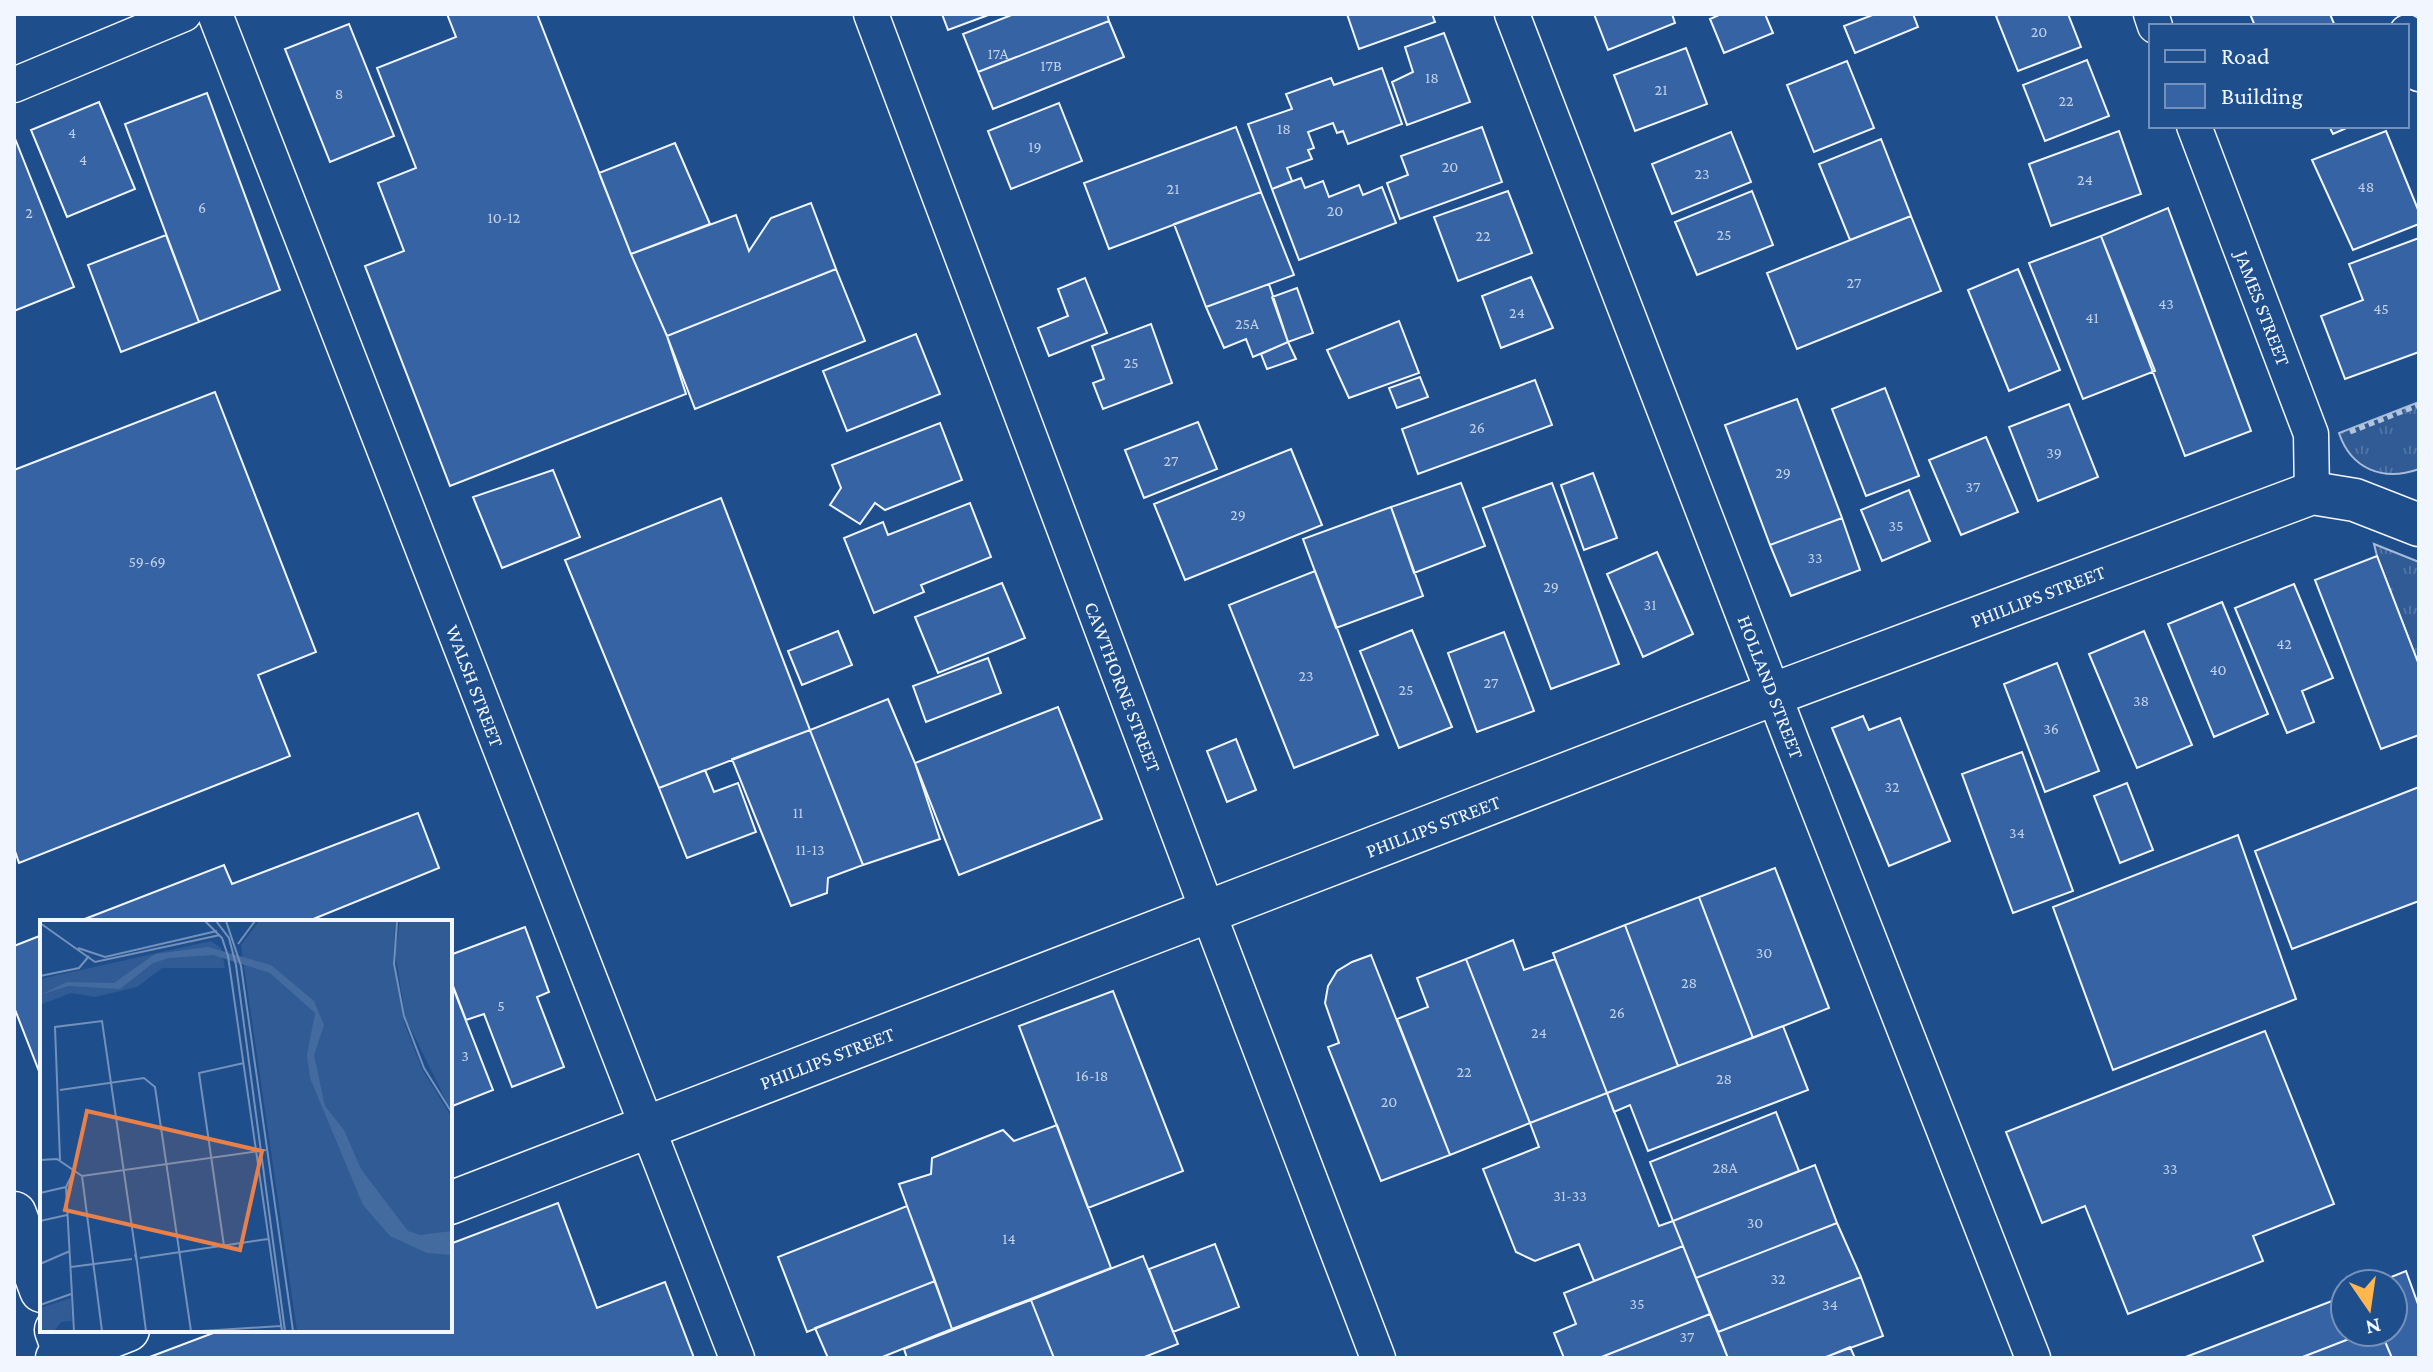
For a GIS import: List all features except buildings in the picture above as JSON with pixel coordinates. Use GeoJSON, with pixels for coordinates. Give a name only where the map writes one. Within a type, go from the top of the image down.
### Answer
{"type":"FeatureCollection","features":[{"type":"Feature","properties":{"kind":"highway"},"geometry":{"type":"LineString","coordinates":[[14,1214],[40,1285]]}},
{"type":"Feature","properties":{"kind":"street"},"geometry":{"type":"LineString","coordinates":[[14,85],[184,14]]}},
{"type":"Feature","properties":{"kind":"street","name":"WALSH STREET"},"geometry":{"type":"LineString","coordinates":[[215,14],[737,1358]]}},
{"type":"Feature","properties":{"kind":"street","name":"CAWTHORNE STREET"},"geometry":{"type":"LineString","coordinates":[[871,14],[1378,1358]]}},
{"type":"Feature","properties":{"kind":"street","name":"HOLLAND STREET"},"geometry":{"type":"LineString","coordinates":[[1512,14],[2033,1358]]}},
{"type":"Feature","properties":{"kind":"street"},"geometry":{"type":"LineString","coordinates":[[2409,39],[2419,74]]}},
{"type":"Feature","properties":{"kind":"street","name":"JAMES STREET"},"geometry":{"type":"LineString","coordinates":[[2195,128],[2311,434],[2312,493]]}},
{"type":"Feature","properties":{"kind":"street","name":"PHILLIPS STREET"},"geometry":{"type":"LineString","coordinates":[[452,1202],[1774,694],[2312,493],[2355,500],[2419,525]]}},
{"type":"Feature","properties":{"kind":"street"},"geometry":{"type":"LineString","coordinates":[[62,1350],[121,1332]]}},
{"type":"Feature","properties":{"kind":"path"},"geometry":{"type":"LineString","coordinates":[[2350,432],[2419,405]]}},
{"type":"Feature","properties":{"kind":"green space"},"geometry":{"type":"Polygon","coordinates":[[[2419,402],[2419,469],[2406,473],[2381,473],[2360,464],[2344,445],[2339,433],[2419,402]]]}},
{"type":"Feature","properties":{"kind":"green space"},"geometry":{"type":"Polygon","coordinates":[[[2374,544],[2419,562],[2419,665],[2377,556],[2374,544]]]}}]}
